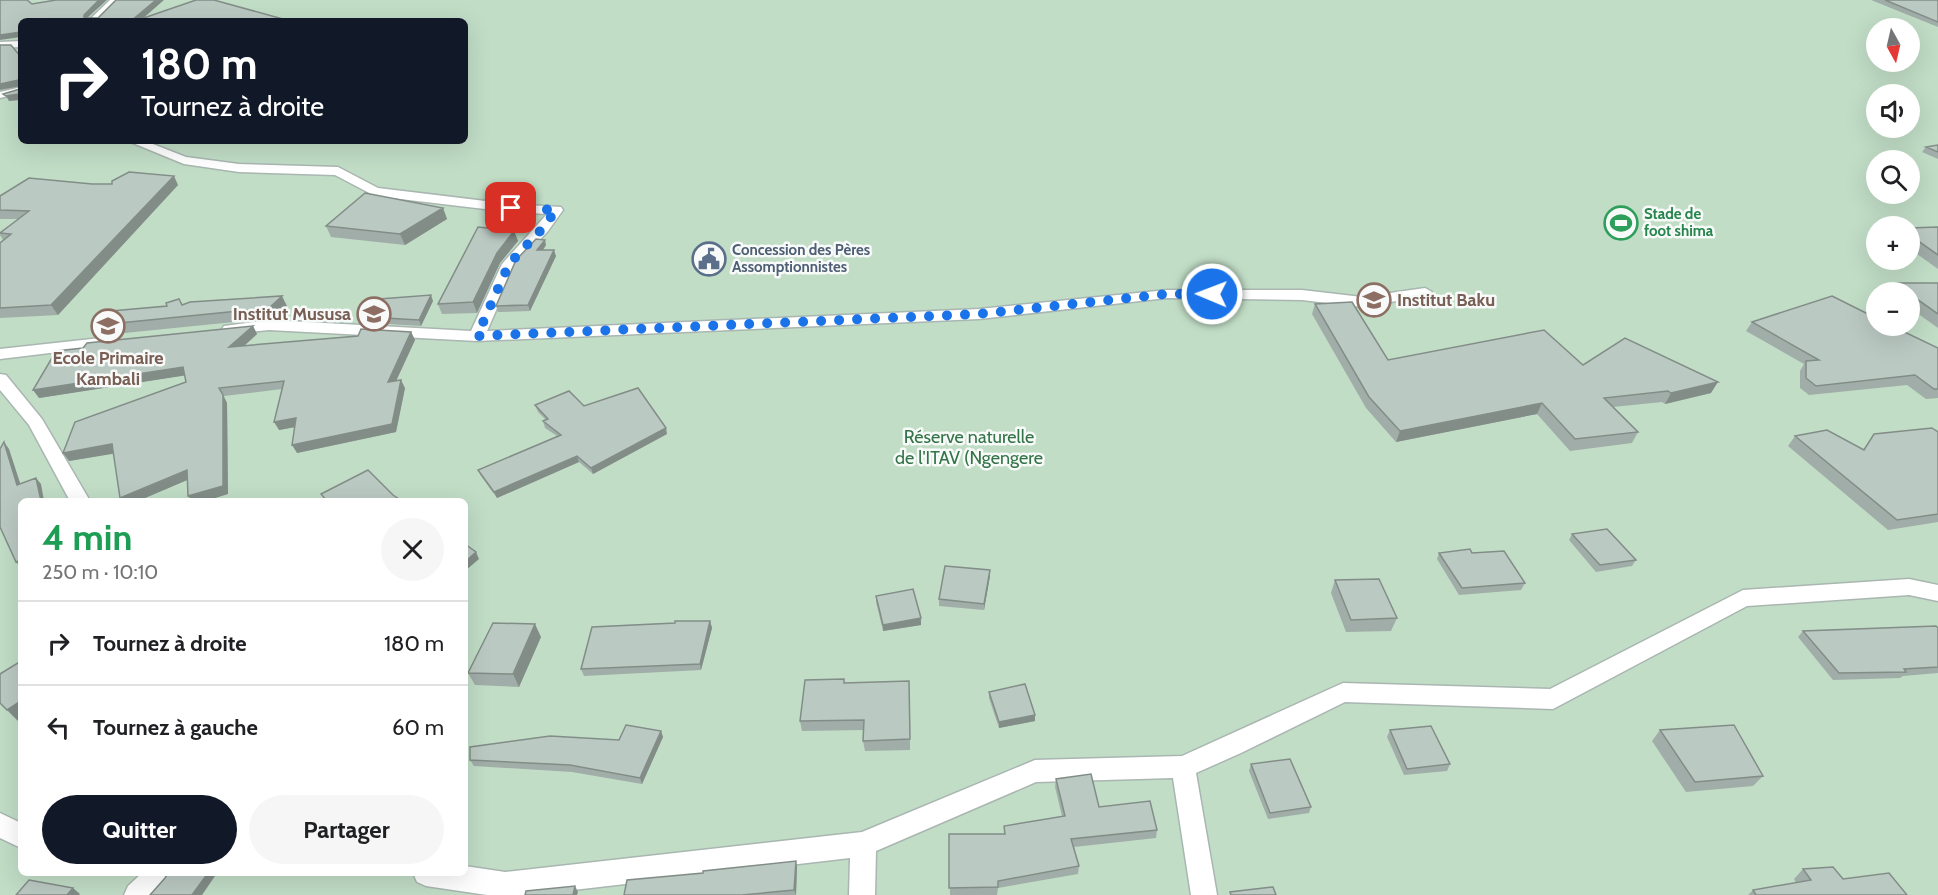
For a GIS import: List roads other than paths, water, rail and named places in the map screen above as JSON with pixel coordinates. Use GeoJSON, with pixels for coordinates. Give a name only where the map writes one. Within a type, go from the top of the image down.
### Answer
{"type":"FeatureCollection","features":[{"type":"Feature","properties":{"kind":"street"},"geometry":{"type":"LineString","coordinates":[[96,18],[115,0]]}},
{"type":"Feature","properties":{"kind":"street"},"geometry":{"type":"LineString","coordinates":[[0,45],[18,44]]}},
{"type":"Feature","properties":{"kind":"street"},"geometry":{"type":"LineString","coordinates":[[0,95],[18,91]]}},
{"type":"Feature","properties":{"kind":"street"},"geometry":{"type":"LineString","coordinates":[[142,144],[184,160],[239,168],[338,171],[375,192],[511,208],[556,210],[543,228],[509,264],[477,336]]}},
{"type":"Feature","properties":{"kind":"street"},"geometry":{"type":"LineString","coordinates":[[211,332],[269,325],[477,336],[979,314],[1167,294],[1302,295],[1362,302],[1425,292]]}},
{"type":"Feature","properties":{"kind":"street"},"geometry":{"type":"LineString","coordinates":[[0,354],[129,340]]}},
{"type":"Feature","properties":{"kind":"street"},"geometry":{"type":"LineString","coordinates":[[0,379],[36,423],[78,498]]}},
{"type":"Feature","properties":{"kind":"street"},"geometry":{"type":"LineString","coordinates":[[440,876],[504,890],[863,844],[1035,771],[1183,767],[1233,746],[1343,692],[1553,699],[1743,598],[1909,587],[1938,593]]}},
{"type":"Feature","properties":{"kind":"street"},"geometry":{"type":"LineString","coordinates":[[1183,767],[1204,895]]}},
{"type":"Feature","properties":{"kind":"street"},"geometry":{"type":"LineString","coordinates":[[0,825],[18,834]]}},
{"type":"Feature","properties":{"kind":"street"},"geometry":{"type":"LineString","coordinates":[[862,895],[863,844]]}},
{"type":"Feature","properties":{"kind":"street"},"geometry":{"type":"LineString","coordinates":[[137,895],[158,876]]}},
{"type":"Feature","properties":{"kind":"place","name":"Stade de foot shima"},"geometry":{"type":"Point","coordinates":[1621,223]}},
{"type":"Feature","properties":{"kind":"place","name":"Concession des Pères Assomptionnistes"},"geometry":{"type":"Point","coordinates":[709,259]}},
{"type":"Feature","properties":{"kind":"place","name":"Institut Baku"},"geometry":{"type":"Point","coordinates":[1374,300]}},
{"type":"Feature","properties":{"kind":"place","name":"Institut Mususa"},"geometry":{"type":"Point","coordinates":[374,314]}},
{"type":"Feature","properties":{"kind":"place","name":"Ecole Primaire Kambali"},"geometry":{"type":"Point","coordinates":[108,326]}},
{"type":"Feature","properties":{"kind":"park label","name":"Réserve naturelle de l'ITAV (Ngengere"},"geometry":{"type":"Point","coordinates":[969,447]}}]}
